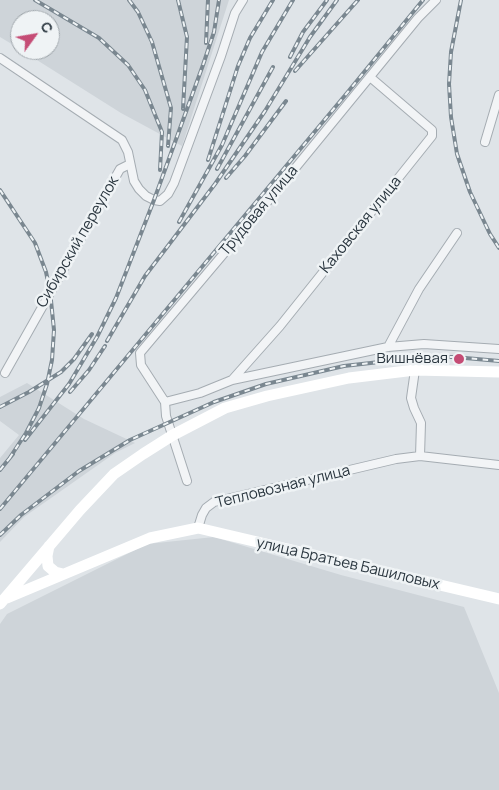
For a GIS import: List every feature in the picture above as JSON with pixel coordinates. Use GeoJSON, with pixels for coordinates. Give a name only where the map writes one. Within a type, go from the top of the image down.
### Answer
{"type":"FeatureCollection","features":[{"type":"Feature","properties":{"kind":"street"},"geometry":{"type":"LineString","coordinates":[[130,164],[134,181],[146,196],[160,201],[168,194],[174,183],[235,13],[243,0]]}},
{"type":"Feature","properties":{"kind":"street","name":"Трудовая улица"},"geometry":{"type":"LineString","coordinates":[[187,481],[166,416],[165,402],[141,365],[140,353],[274,194],[418,18],[436,0]]}},
{"type":"Feature","properties":{"kind":"street","name":"Сибирский переулок"},"geometry":{"type":"LineString","coordinates":[[0,58],[116,134],[126,145],[130,164],[120,169],[5,373]]}},
{"type":"Feature","properties":{"kind":"street","name":"Каховская улица"},"geometry":{"type":"LineString","coordinates":[[232,380],[280,326],[432,136],[432,130],[370,77]]}},
{"type":"Feature","properties":{"kind":"street"},"geometry":{"type":"LineString","coordinates":[[485,142],[499,95]]}},
{"type":"Feature","properties":{"kind":"street"},"geometry":{"type":"LineString","coordinates":[[388,347],[420,289],[456,233]]}},
{"type":"Feature","properties":{"kind":"street"},"geometry":{"type":"LineString","coordinates":[[165,402],[232,380],[388,347],[424,344],[499,349]]}},
{"type":"Feature","properties":{"kind":"street"},"geometry":{"type":"LineString","coordinates":[[2,602],[48,546],[114,474],[173,435],[225,408],[255,399],[350,378],[415,370],[499,372]]}},
{"type":"Feature","properties":{"kind":"street"},"geometry":{"type":"LineString","coordinates":[[415,370],[412,398],[414,408],[421,423],[420,456]]}},
{"type":"Feature","properties":{"kind":"street","name":"Тепловозная улица"},"geometry":{"type":"LineString","coordinates":[[198,528],[206,508],[214,502],[396,459],[420,456],[499,464]]}},
{"type":"Feature","properties":{"kind":"street"},"geometry":{"type":"LineString","coordinates":[[2,602],[150,538],[198,528]]}},
{"type":"Feature","properties":{"kind":"street","name":"улица Братьев Башиловых"},"geometry":{"type":"LineString","coordinates":[[198,528],[499,599]]}},
{"type":"Feature","properties":{"kind":"street"},"geometry":{"type":"LineString","coordinates":[[48,546],[48,566],[55,572],[63,574]]}},
{"type":"Feature","properties":{"kind":"shaded area"},"geometry":{"type":"Polygon","coordinates":[[[0,0],[229,0],[182,146],[121,113],[37,60],[60,60],[60,10],[10,10],[10,43],[0,37],[0,0]]]}},
{"type":"Feature","properties":{"kind":"shaded area"},"geometry":{"type":"Polygon","coordinates":[[[27,383],[84,419],[135,443],[115,453],[24,517],[0,542],[0,458],[19,435],[0,421],[0,397],[27,383]]]}},
{"type":"Feature","properties":{"kind":"shaded area"},"geometry":{"type":"Polygon","coordinates":[[[214,537],[341,575],[464,607],[499,693],[499,790],[0,790],[0,624],[7,614],[147,544],[214,537]]]}},
{"type":"Feature","properties":{"kind":"railway"},"geometry":{"type":"LineString","coordinates":[[35,0],[99,38],[128,65],[145,90],[162,132],[160,170]]}},
{"type":"Feature","properties":{"kind":"railway"},"geometry":{"type":"LineString","coordinates":[[129,0],[138,12],[152,42],[171,108],[168,146]]}},
{"type":"Feature","properties":{"kind":"railway"},"geometry":{"type":"LineString","coordinates":[[178,0],[187,37],[183,109]]}},
{"type":"Feature","properties":{"kind":"railway"},"geometry":{"type":"LineString","coordinates":[[206,43],[208,0]]}},
{"type":"Feature","properties":{"kind":"railway"},"geometry":{"type":"LineString","coordinates":[[25,440],[69,384],[97,337],[116,298],[203,65],[214,32],[219,0]]}},
{"type":"Feature","properties":{"kind":"railway"},"geometry":{"type":"LineString","coordinates":[[208,160],[238,66],[250,38],[273,0]]}},
{"type":"Feature","properties":{"kind":"railway"},"geometry":{"type":"LineString","coordinates":[[179,222],[222,145],[262,52],[293,0]]}},
{"type":"Feature","properties":{"kind":"railway"},"geometry":{"type":"LineString","coordinates":[[290,57],[303,32],[327,0]]}},
{"type":"Feature","properties":{"kind":"railway"},"geometry":{"type":"LineString","coordinates":[[107,341],[145,276],[215,184],[265,111],[310,37],[337,0]]}},
{"type":"Feature","properties":{"kind":"railway"},"geometry":{"type":"LineString","coordinates":[[295,71],[358,0]]}},
{"type":"Feature","properties":{"kind":"railway"},"geometry":{"type":"LineString","coordinates":[[0,509],[423,0]]}},
{"type":"Feature","properties":{"kind":"railway"},"geometry":{"type":"LineString","coordinates":[[461,0],[451,52],[449,84],[451,117],[457,154],[470,192],[490,234],[499,248]]}},
{"type":"Feature","properties":{"kind":"railway"},"geometry":{"type":"LineString","coordinates":[[217,169],[273,67]]}},
{"type":"Feature","properties":{"kind":"railway"},"geometry":{"type":"LineString","coordinates":[[226,178],[286,101]]}},
{"type":"Feature","properties":{"kind":"railway"},"geometry":{"type":"LineString","coordinates":[[0,190],[35,243],[46,272],[54,330],[52,360],[39,408],[9,459]]}},
{"type":"Feature","properties":{"kind":"railway"},"geometry":{"type":"LineString","coordinates":[[0,407],[61,372],[74,359],[92,334]]}},
{"type":"Feature","properties":{"kind":"railway"},"geometry":{"type":"LineString","coordinates":[[70,392],[89,370],[105,346]]}},
{"type":"Feature","properties":{"kind":"railway"},"geometry":{"type":"LineString","coordinates":[[0,535],[21,515],[79,471],[130,440],[214,402],[266,384],[344,366],[424,357],[454,357],[499,361]]}},
{"type":"Feature","properties":{"kind":"railway"},"geometry":{"type":"LineString","coordinates":[[0,470],[13,454]]}},
{"type":"Feature","properties":{"kind":"place","name":"Вишнёвая"},"geometry":{"type":"Point","coordinates":[459,359]}}]}
